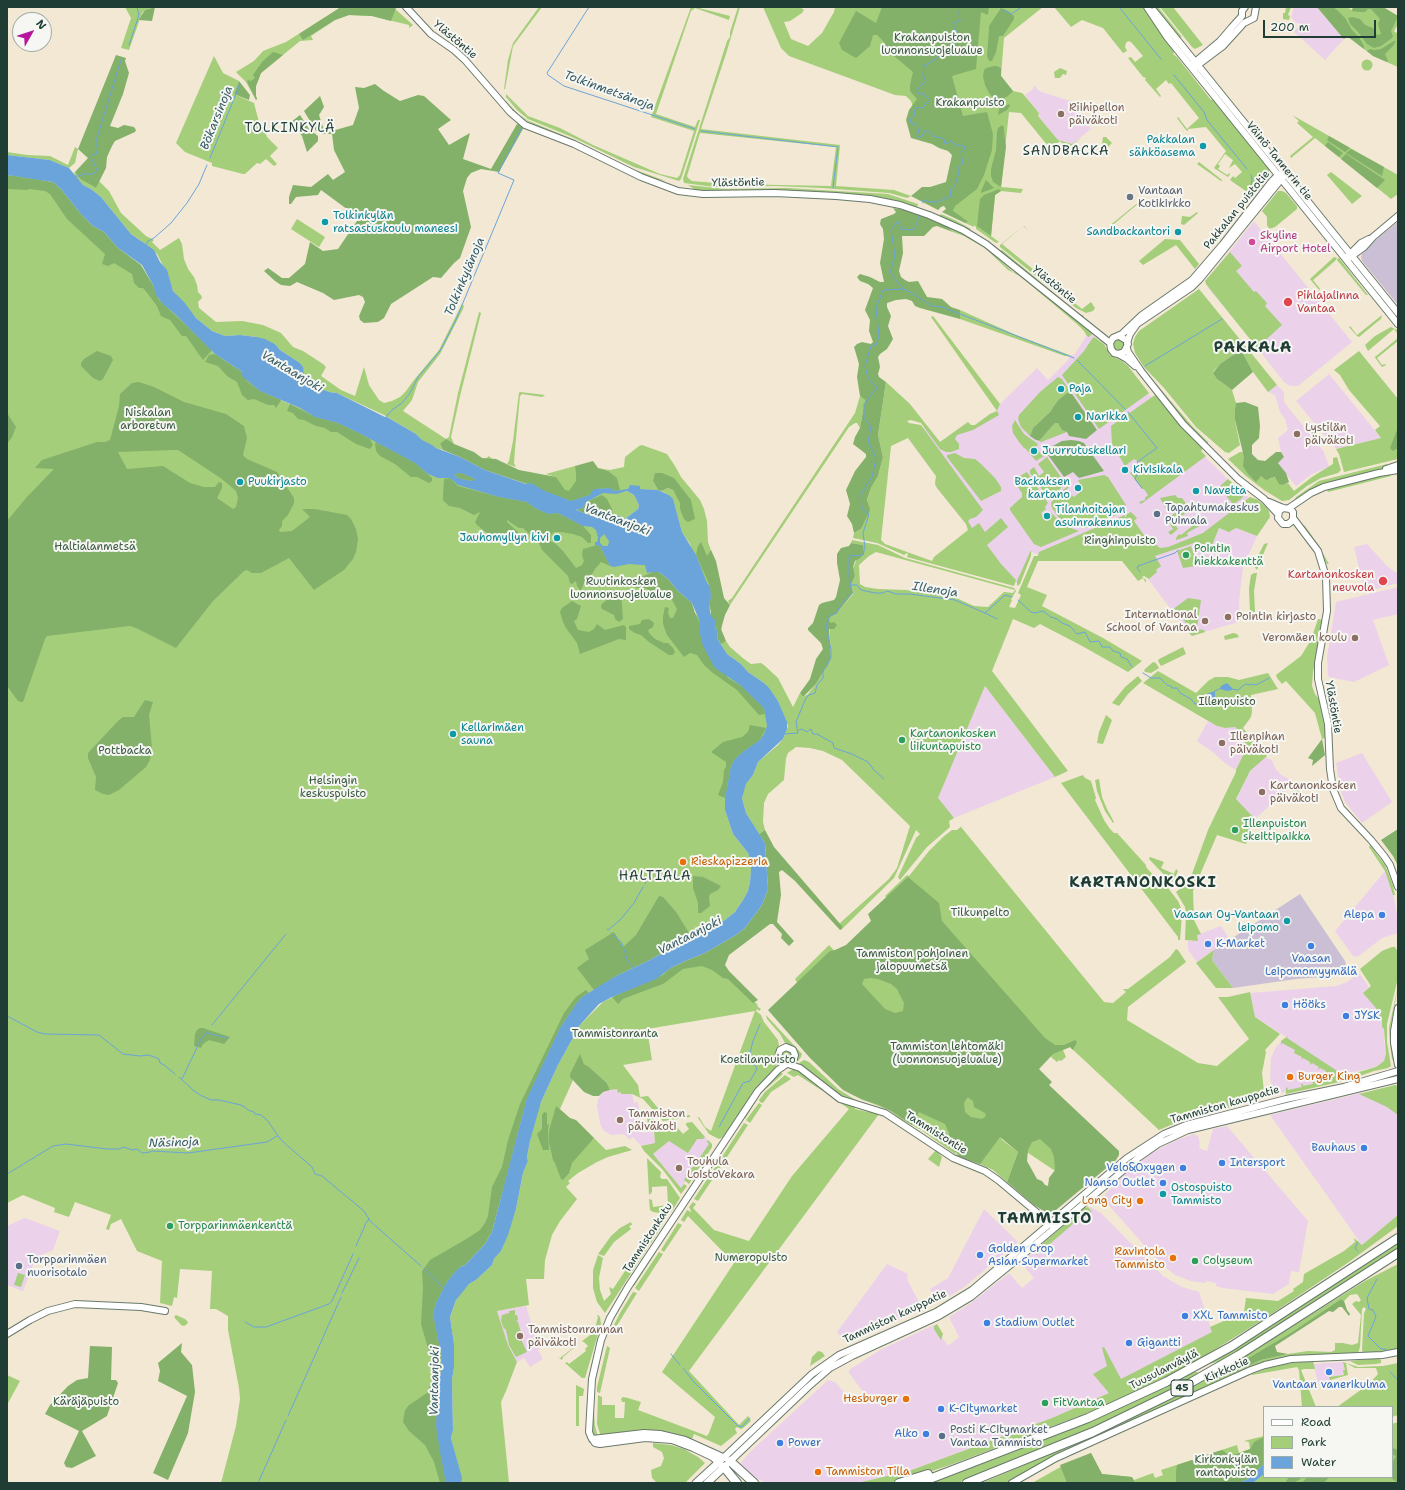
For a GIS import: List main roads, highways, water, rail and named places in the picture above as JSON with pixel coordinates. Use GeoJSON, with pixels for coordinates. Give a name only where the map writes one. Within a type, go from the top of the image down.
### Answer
{"type":"FeatureCollection","features":[{"type":"Feature","properties":{"kind":"highway","name":"Tuusulanväylä"},"geometry":{"type":"LineString","coordinates":[[920,1483],[1117,1405],[1186,1372],[1257,1330],[1398,1238]]}},
{"type":"Feature","properties":{"kind":"highway","name":"45"},"geometry":{"type":"LineString","coordinates":[[967,1483],[1093,1432],[1171,1394],[1239,1355],[1398,1253]]}},
{"type":"Feature","properties":{"kind":"highway"},"geometry":{"type":"LineString","coordinates":[[899,1483],[962,1463],[983,1459]]}},
{"type":"Feature","properties":{"kind":"highway"},"geometry":{"type":"LineString","coordinates":[[724,1462],[737,1483]]}},
{"type":"Feature","properties":{"kind":"highway"},"geometry":{"type":"LineString","coordinates":[[724,1462],[754,1483]]}},
{"type":"Feature","properties":{"kind":"main road","name":"Ylästöntie"},"geometry":{"type":"LineString","coordinates":[[406,7],[431,34],[454,50],[465,60],[494,95],[520,121],[525,124],[574,144],[641,177],[678,191],[703,194],[782,193],[843,196],[870,199],[910,208],[930,215],[963,230],[986,244],[1110,343]]}},
{"type":"Feature","properties":{"kind":"main road","name":"Väinö Tannerin tie"},"geometry":{"type":"LineString","coordinates":[[1147,7],[1167,37],[1195,65]]}},
{"type":"Feature","properties":{"kind":"main road","name":"Väinö Tannerin tie"},"geometry":{"type":"LineString","coordinates":[[1150,7],[1398,324]]}},
{"type":"Feature","properties":{"kind":"main road"},"geometry":{"type":"LineString","coordinates":[[1195,65],[1226,35],[1242,16],[1242,11],[1245,7]]}},
{"type":"Feature","properties":{"kind":"main road"},"geometry":{"type":"LineString","coordinates":[[1195,65],[1222,46],[1244,23],[1254,18],[1256,14],[1254,8]]}},
{"type":"Feature","properties":{"kind":"main road"},"geometry":{"type":"LineString","coordinates":[[1242,16],[1248,21]]}},
{"type":"Feature","properties":{"kind":"main road","name":"Väinö Tannerin tie"},"geometry":{"type":"LineString","coordinates":[[1281,176],[1351,255],[1398,313]]}},
{"type":"Feature","properties":{"kind":"main road","name":"Pakkalan puistotie"},"geometry":{"type":"LineString","coordinates":[[1118,336],[1142,315],[1192,280],[1281,176]]}},
{"type":"Feature","properties":{"kind":"main road","name":"Pakkalan puistotie"},"geometry":{"type":"LineString","coordinates":[[1127,345],[1130,334],[1137,324],[1192,287],[1199,280],[1281,176]]}},
{"type":"Feature","properties":{"kind":"main road"},"geometry":{"type":"LineString","coordinates":[[1346,259],[1364,247],[1373,237],[1398,216]]}},
{"type":"Feature","properties":{"kind":"main road","name":"Ylästöntie"},"geometry":{"type":"LineString","coordinates":[[1094,330],[1107,335],[1118,336]]}},
{"type":"Feature","properties":{"kind":"main road"},"geometry":{"type":"LineString","coordinates":[[1141,371],[1127,359],[1114,353],[1111,349],[1110,343],[1118,336],[1126,340],[1128,352],[1166,404],[1193,434],[1244,484],[1278,513],[1280,522],[1288,524],[1292,521],[1293,516],[1306,498]]}},
{"type":"Feature","properties":{"kind":"main road"},"geometry":{"type":"LineString","coordinates":[[1118,354],[1124,352],[1127,345]]}},
{"type":"Feature","properties":{"kind":"main road"},"geometry":{"type":"LineString","coordinates":[[1379,473],[1390,467],[1398,465]]}},
{"type":"Feature","properties":{"kind":"main road"},"geometry":{"type":"LineString","coordinates":[[1278,513],[1324,487],[1379,473],[1398,470]]}},
{"type":"Feature","properties":{"kind":"main road"},"geometry":{"type":"LineString","coordinates":[[1264,500],[1286,508],[1293,516]]}},
{"type":"Feature","properties":{"kind":"main road","name":"Ylästöntie"},"geometry":{"type":"LineString","coordinates":[[1293,516],[1320,557],[1326,578],[1327,611],[1318,663],[1318,679],[1328,724],[1330,769],[1333,789],[1345,812],[1371,840],[1390,865],[1398,888]]}},
{"type":"Feature","properties":{"kind":"main road","name":"Ylästöntie"},"geometry":{"type":"LineString","coordinates":[[1288,524],[1308,538]]}},
{"type":"Feature","properties":{"kind":"main road"},"geometry":{"type":"LineString","coordinates":[[1398,1008],[1394,1031],[1394,1042],[1398,1065]]}},
{"type":"Feature","properties":{"kind":"main road"},"geometry":{"type":"LineString","coordinates":[[1396,1025],[1398,1040]]}},
{"type":"Feature","properties":{"kind":"main road"},"geometry":{"type":"LineString","coordinates":[[778,1070],[778,1053],[784,1047],[792,1049],[795,1056],[793,1061],[788,1064],[779,1060]]}},
{"type":"Feature","properties":{"kind":"main road","name":"Tammistontie"},"geometry":{"type":"LineString","coordinates":[[795,1056],[800,1068]]}},
{"type":"Feature","properties":{"kind":"main road","name":"Tammistontie"},"geometry":{"type":"LineString","coordinates":[[788,1064],[800,1068],[840,1100],[885,1113],[953,1158],[985,1171],[1053,1226]]}},
{"type":"Feature","properties":{"kind":"main road","name":"Tammistonkatu"},"geometry":{"type":"LineString","coordinates":[[724,1462],[672,1440],[645,1438],[600,1444],[595,1443],[590,1434],[589,1425],[592,1379],[601,1340],[610,1318],[628,1286],[758,1091],[778,1070],[788,1064]]}},
{"type":"Feature","properties":{"kind":"main road","name":"Tammiston kauppatie"},"geometry":{"type":"LineString","coordinates":[[696,1483],[724,1462],[830,1368],[848,1358],[951,1310],[980,1290],[1127,1158],[1164,1134],[1186,1125],[1286,1099],[1344,1087],[1398,1071]]}},
{"type":"Feature","properties":{"kind":"main road","name":"Tammiston kauppatie"},"geometry":{"type":"LineString","coordinates":[[1053,1226],[1138,1158],[1158,1144],[1188,1130],[1398,1079]]}},
{"type":"Feature","properties":{"kind":"main road"},"geometry":{"type":"LineString","coordinates":[[7,1334],[48,1311],[75,1304],[141,1307],[165,1311]]}},
{"type":"Feature","properties":{"kind":"main road","name":"Kirkkotie"},"geometry":{"type":"LineString","coordinates":[[1012,1483],[1056,1458],[1246,1372],[1265,1365],[1291,1359],[1368,1356],[1398,1352]]}},
{"type":"Feature","properties":{"kind":"main road","name":"Tammiston kauppatie"},"geometry":{"type":"LineString","coordinates":[[707,1483],[724,1462]]}},
{"type":"Feature","properties":{"kind":"water","name":"Vantaanjoki"},"geometry":{"type":"Polygon","coordinates":[[[7,155],[50,160],[69,168],[83,185],[101,197],[131,234],[154,250],[160,262],[167,270],[173,291],[184,302],[196,318],[212,331],[225,336],[240,335],[257,337],[275,344],[280,350],[300,363],[303,367],[304,374],[313,385],[329,392],[337,393],[387,417],[436,448],[460,457],[485,470],[526,484],[531,483],[545,491],[571,501],[590,495],[595,489],[610,488],[614,491],[628,489],[630,485],[640,486],[640,489],[658,490],[669,495],[673,499],[682,532],[696,555],[707,583],[710,586],[711,598],[709,604],[711,617],[714,618],[718,633],[717,638],[727,654],[769,688],[778,701],[787,722],[787,729],[783,739],[758,762],[753,775],[746,784],[742,798],[746,813],[765,843],[768,889],[762,905],[745,928],[736,935],[705,953],[671,968],[656,979],[599,1004],[580,1025],[558,1065],[541,1102],[530,1141],[527,1157],[528,1161],[523,1173],[516,1209],[508,1235],[501,1251],[494,1259],[492,1265],[476,1280],[469,1284],[456,1300],[450,1317],[454,1344],[454,1368],[452,1379],[453,1430],[451,1438],[462,1478],[461,1483],[446,1483],[436,1426],[442,1359],[433,1314],[436,1303],[453,1274],[460,1267],[465,1265],[485,1244],[492,1232],[527,1098],[560,1028],[576,1004],[582,997],[614,977],[650,960],[697,933],[725,920],[735,912],[748,891],[751,870],[750,859],[748,853],[733,834],[725,810],[725,798],[731,766],[735,759],[760,740],[764,734],[767,726],[764,708],[740,685],[715,668],[703,646],[700,634],[700,622],[692,603],[659,572],[647,573],[645,565],[629,564],[614,567],[610,566],[600,546],[595,545],[598,538],[596,530],[592,527],[583,526],[558,513],[548,514],[535,508],[527,502],[499,497],[458,485],[450,478],[438,478],[428,474],[415,463],[361,434],[338,423],[315,417],[300,408],[260,391],[243,377],[241,371],[215,354],[162,303],[156,295],[153,285],[142,265],[118,248],[104,232],[93,226],[81,214],[61,189],[53,182],[7,175],[7,155]],[[461,473],[454,475],[461,479],[473,481],[475,479],[461,473]],[[627,491],[616,494],[603,493],[586,502],[583,508],[576,510],[597,518],[606,518],[617,515],[625,519],[638,509],[639,505],[634,495],[627,491]],[[604,534],[600,538],[600,543],[603,546],[608,546],[609,541],[604,534]]]}},
{"type":"Feature","properties":{"kind":"water"},"geometry":{"type":"Polygon","coordinates":[[[1227,683],[1232,690],[1227,691],[1220,689],[1221,686],[1227,683]]]}},
{"type":"Feature","properties":{"kind":"water"},"geometry":{"type":"Polygon","coordinates":[[[1215,691],[1215,706],[1199,704],[1204,695],[1215,691]]]}},
{"type":"Feature","properties":{"kind":"water"},"geometry":{"type":"Polygon","coordinates":[[[1263,1465],[1263,1475],[1253,1483],[1239,1483],[1248,1479],[1263,1465]]]}},
{"type":"Feature","properties":{"kind":"waterway"},"geometry":{"type":"LineString","coordinates":[[129,45],[139,15],[137,7]]}},
{"type":"Feature","properties":{"kind":"waterway","name":"Tolkinmetsänoja"},"geometry":{"type":"LineString","coordinates":[[589,7],[547,73],[548,75],[564,86],[695,129]]}},
{"type":"Feature","properties":{"kind":"waterway"},"geometry":{"type":"LineString","coordinates":[[923,203],[923,200],[937,202],[951,196],[950,190],[955,186],[959,166],[963,163],[961,153],[965,149],[964,146],[956,145],[950,141],[945,144],[944,139],[935,137],[928,131],[925,131],[920,137],[917,136],[919,131],[917,125],[910,122],[911,118],[915,115],[915,109],[918,107],[922,108],[930,100],[924,94],[919,94],[917,91],[926,81],[923,75],[924,66],[936,59],[942,53],[954,53],[958,49],[954,45],[960,37],[953,26],[956,21],[960,21],[960,7]]}},
{"type":"Feature","properties":{"kind":"waterway"},"geometry":{"type":"LineString","coordinates":[[1003,10],[1011,14],[1022,7]]}},
{"type":"Feature","properties":{"kind":"waterway"},"geometry":{"type":"LineString","coordinates":[[1119,7],[1161,59]]}},
{"type":"Feature","properties":{"kind":"waterway"},"geometry":{"type":"LineString","coordinates":[[75,176],[80,176],[82,174],[93,174],[97,170],[91,157],[92,155],[96,154],[98,148],[96,146],[96,141],[121,60]]}},
{"type":"Feature","properties":{"kind":"waterway"},"geometry":{"type":"LineString","coordinates":[[1174,75],[1204,112],[1207,120],[1247,169]]}},
{"type":"Feature","properties":{"kind":"waterway","name":"Bökarsinoja"},"geometry":{"type":"LineString","coordinates":[[210,158],[240,84]]}},
{"type":"Feature","properties":{"kind":"waterway","name":"Tolkinkylänoja"},"geometry":{"type":"LineString","coordinates":[[385,418],[392,410],[402,403],[410,393],[418,377],[440,351],[455,322],[514,180],[498,173],[522,127]]}},
{"type":"Feature","properties":{"kind":"waterway","name":"Tolkinmetsänoja"},"geometry":{"type":"LineString","coordinates":[[701,131],[838,147],[833,188]]}},
{"type":"Feature","properties":{"kind":"waterway","name":"Bökarsinoja"},"geometry":{"type":"LineString","coordinates":[[146,245],[148,241],[154,238],[171,223],[187,203],[199,184],[207,165]]}},
{"type":"Feature","properties":{"kind":"waterway"},"geometry":{"type":"LineString","coordinates":[[1251,175],[1251,189]]}},
{"type":"Feature","properties":{"kind":"waterway"},"geometry":{"type":"LineString","coordinates":[[785,734],[798,733],[796,722],[806,698],[815,693],[817,685],[823,678],[823,671],[831,657],[826,625],[830,616],[837,613],[840,606],[852,593],[849,576],[849,556],[863,555],[865,547],[863,533],[869,514],[862,509],[861,494],[872,477],[876,458],[868,442],[871,427],[864,418],[864,404],[877,388],[868,378],[865,366],[871,346],[876,345],[879,336],[876,308],[883,290],[903,289],[890,272],[895,256],[891,230],[898,221],[901,229],[912,230],[915,228],[918,215]]}},
{"type":"Feature","properties":{"kind":"waterway"},"geometry":{"type":"LineString","coordinates":[[903,289],[932,306],[942,307],[1074,358]]}},
{"type":"Feature","properties":{"kind":"waterway"},"geometry":{"type":"LineString","coordinates":[[1145,366],[1222,319]]}},
{"type":"Feature","properties":{"kind":"waterway"},"geometry":{"type":"LineString","coordinates":[[1077,360],[1125,409]]}},
{"type":"Feature","properties":{"kind":"waterway"},"geometry":{"type":"LineString","coordinates":[[1128,412],[1157,448],[1137,462],[1140,466],[1135,479],[1142,488]]}},
{"type":"Feature","properties":{"kind":"waterway"},"geometry":{"type":"LineString","coordinates":[[1140,572],[1137,568],[1138,566],[1175,553],[1178,550]]}},
{"type":"Feature","properties":{"kind":"waterway","name":"Illenoja"},"geometry":{"type":"LineString","coordinates":[[851,585],[857,585],[861,590],[875,593],[883,593],[887,591],[896,594],[910,594],[955,600],[985,613],[1005,595],[1012,597]]}},
{"type":"Feature","properties":{"kind":"waterway","name":"Illenoja"},"geometry":{"type":"LineString","coordinates":[[1018,600],[1031,612],[1035,613],[1043,611],[1051,617],[1070,626],[1077,634],[1085,632],[1090,642],[1099,641],[1102,647],[1110,647],[1113,651],[1120,653],[1121,657],[1127,659],[1132,667]]}},
{"type":"Feature","properties":{"kind":"waterway"},"geometry":{"type":"LineString","coordinates":[[985,613],[997,619]]}},
{"type":"Feature","properties":{"kind":"waterway","name":"Illenoja"},"geometry":{"type":"LineString","coordinates":[[1143,673],[1151,678],[1160,678],[1172,688],[1177,688],[1180,693],[1191,699],[1195,704],[1199,704]]}},
{"type":"Feature","properties":{"kind":"waterway","name":"Illenoja"},"geometry":{"type":"LineString","coordinates":[[1232,689],[1238,690],[1246,684],[1256,685],[1269,678]]}},
{"type":"Feature","properties":{"kind":"waterway","name":"Illenoja"},"geometry":{"type":"LineString","coordinates":[[1215,691],[1221,688]]}},
{"type":"Feature","properties":{"kind":"waterway"},"geometry":{"type":"LineString","coordinates":[[799,730],[802,729],[807,732],[811,729],[813,734],[817,734],[833,743],[834,748],[852,754],[868,762],[884,779]]}},
{"type":"Feature","properties":{"kind":"waterway"},"geometry":{"type":"LineString","coordinates":[[645,884],[649,873]]}},
{"type":"Feature","properties":{"kind":"waterway"},"geometry":{"type":"LineString","coordinates":[[608,930],[620,920],[634,903],[643,887]]}},
{"type":"Feature","properties":{"kind":"waterway"},"geometry":{"type":"LineString","coordinates":[[611,933],[622,943],[627,959],[633,968]]}},
{"type":"Feature","properties":{"kind":"waterway"},"geometry":{"type":"LineString","coordinates":[[212,1025],[286,934]]}},
{"type":"Feature","properties":{"kind":"waterway","name":"Näsinoja"},"geometry":{"type":"LineString","coordinates":[[7,1016],[37,1032],[45,1034],[99,1035],[123,1054],[140,1056],[149,1055],[159,1059],[160,1063],[175,1074]]}},
{"type":"Feature","properties":{"kind":"waterway"},"geometry":{"type":"LineString","coordinates":[[719,1127],[743,1083],[750,1081],[757,1069],[750,1053],[760,1024]]}},
{"type":"Feature","properties":{"kind":"waterway"},"geometry":{"type":"LineString","coordinates":[[182,1079],[201,1039],[207,1032]]}},
{"type":"Feature","properties":{"kind":"waterway"},"geometry":{"type":"LineString","coordinates":[[207,1033],[227,1038]]}},
{"type":"Feature","properties":{"kind":"waterway","name":"Näsinoja"},"geometry":{"type":"LineString","coordinates":[[179,1077],[194,1091],[202,1096],[211,1100],[219,1100],[241,1105],[255,1114],[261,1115],[267,1120],[281,1140],[312,1167],[315,1174],[322,1176],[364,1211],[370,1221],[421,1266]]}},
{"type":"Feature","properties":{"kind":"waterway","name":"Näsinoja"},"geometry":{"type":"LineString","coordinates":[[7,1174],[53,1146],[66,1144],[107,1149],[119,1149],[124,1147],[132,1150],[137,1149],[142,1153],[152,1151],[188,1153],[267,1142],[277,1136]]}},
{"type":"Feature","properties":{"kind":"waterway"},"geometry":{"type":"LineString","coordinates":[[356,1246],[369,1219]]}},
{"type":"Feature","properties":{"kind":"waterway"},"geometry":{"type":"LineString","coordinates":[[1358,1242],[1355,1248],[1358,1251]]}},
{"type":"Feature","properties":{"kind":"waterway"},"geometry":{"type":"LineString","coordinates":[[245,1322],[254,1327],[266,1327],[329,1304],[332,1301],[353,1254]]}},
{"type":"Feature","properties":{"kind":"waterway"},"geometry":{"type":"LineString","coordinates":[[342,1293],[359,1258]]}},
{"type":"Feature","properties":{"kind":"waterway","name":"Näsinoja"},"geometry":{"type":"LineString","coordinates":[[424,1268],[443,1288]]}},
{"type":"Feature","properties":{"kind":"waterway"},"geometry":{"type":"LineString","coordinates":[[1377,1279],[1367,1298],[1369,1309],[1373,1310],[1376,1317],[1368,1336],[1381,1349],[1386,1349]]}},
{"type":"Feature","properties":{"kind":"waterway"},"geometry":{"type":"LineString","coordinates":[[288,1416],[341,1297]]}},
{"type":"Feature","properties":{"kind":"waterway"},"geometry":{"type":"LineString","coordinates":[[671,1354],[680,1365]]}},
{"type":"Feature","properties":{"kind":"waterway"},"geometry":{"type":"LineString","coordinates":[[683,1368],[693,1381],[738,1426],[742,1427],[750,1418]]}},
{"type":"Feature","properties":{"kind":"waterway"},"geometry":{"type":"LineString","coordinates":[[1390,1372],[1398,1380]]}},
{"type":"Feature","properties":{"kind":"waterway"},"geometry":{"type":"LineString","coordinates":[[259,1481],[286,1420]]}},
{"type":"Feature","properties":{"kind":"place","name":"Riihipellon päiväkoti"},"geometry":{"type":"Point","coordinates":[1061,114]}},
{"type":"Feature","properties":{"kind":"place","name":"Pakkalan sähköasema"},"geometry":{"type":"Point","coordinates":[1203,146]}},
{"type":"Feature","properties":{"kind":"place","name":"Vantaan Kotikirkko"},"geometry":{"type":"Point","coordinates":[1130,197]}},
{"type":"Feature","properties":{"kind":"place","name":"Tolkinkylän ratsastuskoulu maneesi"},"geometry":{"type":"Point","coordinates":[325,222]}},
{"type":"Feature","properties":{"kind":"place","name":"Sandbackantori"},"geometry":{"type":"Point","coordinates":[1178,232]}},
{"type":"Feature","properties":{"kind":"place","name":"Skyline Airport Hotel"},"geometry":{"type":"Point","coordinates":[1252,242]}},
{"type":"Feature","properties":{"kind":"place","name":"Pihlajalinna Vantaa"},"geometry":{"type":"Point","coordinates":[1288,302]}},
{"type":"Feature","properties":{"kind":"place","name":"Paja"},"geometry":{"type":"Point","coordinates":[1061,389]}},
{"type":"Feature","properties":{"kind":"place","name":"Narikka"},"geometry":{"type":"Point","coordinates":[1078,417]}},
{"type":"Feature","properties":{"kind":"place","name":"Lystilän päiväkoti"},"geometry":{"type":"Point","coordinates":[1297,434]}},
{"type":"Feature","properties":{"kind":"place","name":"Juurrutuskellari"},"geometry":{"type":"Point","coordinates":[1034,451]}},
{"type":"Feature","properties":{"kind":"place","name":"Kivisikala"},"geometry":{"type":"Point","coordinates":[1125,470]}},
{"type":"Feature","properties":{"kind":"place","name":"Puukirjasto"},"geometry":{"type":"Point","coordinates":[240,482]}},
{"type":"Feature","properties":{"kind":"place","name":"Backaksen kartano"},"geometry":{"type":"Point","coordinates":[1078,488]}},
{"type":"Feature","properties":{"kind":"place","name":"Navetta"},"geometry":{"type":"Point","coordinates":[1196,491]}},
{"type":"Feature","properties":{"kind":"place","name":"Tapahtumakeskus Puimala"},"geometry":{"type":"Point","coordinates":[1157,514]}},
{"type":"Feature","properties":{"kind":"place","name":"Tilanhoitajan asuinrakennus"},"geometry":{"type":"Point","coordinates":[1047,516]}},
{"type":"Feature","properties":{"kind":"place","name":"Jauhomyllyn kivi"},"geometry":{"type":"Point","coordinates":[557,538]}},
{"type":"Feature","properties":{"kind":"place","name":"Pointin hiekkakenttä"},"geometry":{"type":"Point","coordinates":[1186,555]}},
{"type":"Feature","properties":{"kind":"place","name":"Kartanonkosken neuvola"},"geometry":{"type":"Point","coordinates":[1383,581]}},
{"type":"Feature","properties":{"kind":"place","name":"Pointin kirjasto"},"geometry":{"type":"Point","coordinates":[1228,617]}},
{"type":"Feature","properties":{"kind":"place","name":"International School of Vantaa"},"geometry":{"type":"Point","coordinates":[1205,621]}},
{"type":"Feature","properties":{"kind":"place","name":"Veromäen koulu"},"geometry":{"type":"Point","coordinates":[1355,638]}},
{"type":"Feature","properties":{"kind":"place","name":"Kellarimäen sauna"},"geometry":{"type":"Point","coordinates":[453,734]}},
{"type":"Feature","properties":{"kind":"place","name":"Kartanonkosken liikuntapuisto"},"geometry":{"type":"Point","coordinates":[902,740]}},
{"type":"Feature","properties":{"kind":"place","name":"Illenpihan päiväkoti"},"geometry":{"type":"Point","coordinates":[1222,743]}},
{"type":"Feature","properties":{"kind":"place","name":"Kartanonkosken päiväkoti"},"geometry":{"type":"Point","coordinates":[1262,792]}},
{"type":"Feature","properties":{"kind":"place","name":"Illenpuiston skeittipaikka"},"geometry":{"type":"Point","coordinates":[1235,830]}},
{"type":"Feature","properties":{"kind":"place","name":"Rieskapizzeria"},"geometry":{"type":"Point","coordinates":[683,862]}},
{"type":"Feature","properties":{"kind":"place","name":"Alepa"},"geometry":{"type":"Point","coordinates":[1382,915]}},
{"type":"Feature","properties":{"kind":"place","name":"Vaasan Oy-Vantaan leipomo"},"geometry":{"type":"Point","coordinates":[1287,921]}},
{"type":"Feature","properties":{"kind":"place","name":"K-Market"},"geometry":{"type":"Point","coordinates":[1208,944]}},
{"type":"Feature","properties":{"kind":"place","name":"Vaasan Leipomomyymälä"},"geometry":{"type":"Point","coordinates":[1311,946]}},
{"type":"Feature","properties":{"kind":"place","name":"Hööks"},"geometry":{"type":"Point","coordinates":[1285,1005]}},
{"type":"Feature","properties":{"kind":"place","name":"JYSK"},"geometry":{"type":"Point","coordinates":[1346,1016]}},
{"type":"Feature","properties":{"kind":"place","name":"Burger King"},"geometry":{"type":"Point","coordinates":[1290,1077]}},
{"type":"Feature","properties":{"kind":"place","name":"Tammiston päiväkoti"},"geometry":{"type":"Point","coordinates":[620,1120]}},
{"type":"Feature","properties":{"kind":"place","name":"Bauhaus"},"geometry":{"type":"Point","coordinates":[1364,1148]}},
{"type":"Feature","properties":{"kind":"place","name":"Intersport"},"geometry":{"type":"Point","coordinates":[1222,1163]}},
{"type":"Feature","properties":{"kind":"place","name":"Touhula LoistoVekara"},"geometry":{"type":"Point","coordinates":[679,1168]}},
{"type":"Feature","properties":{"kind":"place","name":"Velo&Oxygen"},"geometry":{"type":"Point","coordinates":[1183,1168]}},
{"type":"Feature","properties":{"kind":"place","name":"Nanso Outlet"},"geometry":{"type":"Point","coordinates":[1163,1183]}},
{"type":"Feature","properties":{"kind":"place","name":"Ostospuisto Tammisto"},"geometry":{"type":"Point","coordinates":[1163,1194]}},
{"type":"Feature","properties":{"kind":"place","name":"Long City"},"geometry":{"type":"Point","coordinates":[1140,1201]}},
{"type":"Feature","properties":{"kind":"place","name":"Torpparinmäenkenttä"},"geometry":{"type":"Point","coordinates":[170,1226]}},
{"type":"Feature","properties":{"kind":"place","name":"Golden Crop Asian Supermarket"},"geometry":{"type":"Point","coordinates":[980,1255]}},
{"type":"Feature","properties":{"kind":"place","name":"Ravintola Tammisto"},"geometry":{"type":"Point","coordinates":[1173,1258]}},
{"type":"Feature","properties":{"kind":"place","name":"Colyseum"},"geometry":{"type":"Point","coordinates":[1195,1261]}},
{"type":"Feature","properties":{"kind":"place","name":"Torpparinmäen nuorisotalo"},"geometry":{"type":"Point","coordinates":[19,1266]}},
{"type":"Feature","properties":{"kind":"place","name":"XXL Tammisto"},"geometry":{"type":"Point","coordinates":[1185,1316]}},
{"type":"Feature","properties":{"kind":"place","name":"Stadium Outlet"},"geometry":{"type":"Point","coordinates":[987,1323]}},
{"type":"Feature","properties":{"kind":"place","name":"Tammistonrannan päiväkoti"},"geometry":{"type":"Point","coordinates":[520,1336]}},
{"type":"Feature","properties":{"kind":"place","name":"Gigantti"},"geometry":{"type":"Point","coordinates":[1129,1343]}},
{"type":"Feature","properties":{"kind":"place","name":"Vantaan vanerikulma"},"geometry":{"type":"Point","coordinates":[1329,1372]}},
{"type":"Feature","properties":{"kind":"place","name":"Hesburger"},"geometry":{"type":"Point","coordinates":[906,1399]}},
{"type":"Feature","properties":{"kind":"place","name":"FitVantaa"},"geometry":{"type":"Point","coordinates":[1045,1403]}},
{"type":"Feature","properties":{"kind":"place","name":"K-Citymarket"},"geometry":{"type":"Point","coordinates":[941,1409]}},
{"type":"Feature","properties":{"kind":"place","name":"Alko"},"geometry":{"type":"Point","coordinates":[926,1434]}},
{"type":"Feature","properties":{"kind":"place","name":"Posti K-Citymarket Vantaa Tammisto"},"geometry":{"type":"Point","coordinates":[942,1436]}},
{"type":"Feature","properties":{"kind":"place","name":"Power"},"geometry":{"type":"Point","coordinates":[780,1443]}},
{"type":"Feature","properties":{"kind":"place","name":"Tammiston Tilla"},"geometry":{"type":"Point","coordinates":[818,1472]}},
{"type":"Feature","properties":{"kind":"district","name":"TOLKINKYLÄ"},"geometry":{"type":"Point","coordinates":[290,129]}},
{"type":"Feature","properties":{"kind":"district","name":"SANDBACKA"},"geometry":{"type":"Point","coordinates":[1066,152]}},
{"type":"Feature","properties":{"kind":"district","name":"PAKKALA"},"geometry":{"type":"Point","coordinates":[1253,348]}},
{"type":"Feature","properties":{"kind":"district","name":"HALTIALA"},"geometry":{"type":"Point","coordinates":[655,877]}},
{"type":"Feature","properties":{"kind":"district","name":"KARTANONKOSKI"},"geometry":{"type":"Point","coordinates":[1143,883]}},
{"type":"Feature","properties":{"kind":"district","name":"TAMMISTO"},"geometry":{"type":"Point","coordinates":[1045,1219]}},
{"type":"Feature","properties":{"kind":"park label","name":"Krakanpuiston luonnonsuojelualue"},"geometry":{"type":"Point","coordinates":[932,44]}},
{"type":"Feature","properties":{"kind":"park label","name":"Krakanpuisto"},"geometry":{"type":"Point","coordinates":[970,103]}},
{"type":"Feature","properties":{"kind":"park label","name":"Niskalan arboretum"},"geometry":{"type":"Point","coordinates":[148,419]}},
{"type":"Feature","properties":{"kind":"park label","name":"Ringhinpuisto"},"geometry":{"type":"Point","coordinates":[1120,541]}},
{"type":"Feature","properties":{"kind":"park label","name":"Haltialanmetsä"},"geometry":{"type":"Point","coordinates":[95,547]}},
{"type":"Feature","properties":{"kind":"park label","name":"Ruutinkosken luonnonsuojelualue"},"geometry":{"type":"Point","coordinates":[621,588]}},
{"type":"Feature","properties":{"kind":"park label","name":"Illenpuisto"},"geometry":{"type":"Point","coordinates":[1227,702]}},
{"type":"Feature","properties":{"kind":"park label","name":"Pottbacka"},"geometry":{"type":"Point","coordinates":[125,751]}},
{"type":"Feature","properties":{"kind":"park label","name":"Helsingin keskuspuisto"},"geometry":{"type":"Point","coordinates":[333,787]}},
{"type":"Feature","properties":{"kind":"park label","name":"Tilkunpelto"},"geometry":{"type":"Point","coordinates":[980,913]}},
{"type":"Feature","properties":{"kind":"park label","name":"Tammiston pohjoinen jalopuumetsä"},"geometry":{"type":"Point","coordinates":[912,960]}},
{"type":"Feature","properties":{"kind":"park label","name":"Tammistonranta"},"geometry":{"type":"Point","coordinates":[615,1034]}},
{"type":"Feature","properties":{"kind":"park label","name":"Tammiston lehtomäki (luonnonsuojelualue)"},"geometry":{"type":"Point","coordinates":[947,1053]}},
{"type":"Feature","properties":{"kind":"park label","name":"Koetilanpuisto"},"geometry":{"type":"Point","coordinates":[758,1060]}},
{"type":"Feature","properties":{"kind":"park label","name":"Numeropuisto"},"geometry":{"type":"Point","coordinates":[751,1258]}},
{"type":"Feature","properties":{"kind":"park label","name":"Käräjäpuisto"},"geometry":{"type":"Point","coordinates":[86,1402]}},
{"type":"Feature","properties":{"kind":"park label","name":"Kirkonkylän rantapuisto"},"geometry":{"type":"Point","coordinates":[1226,1466]}}]}
